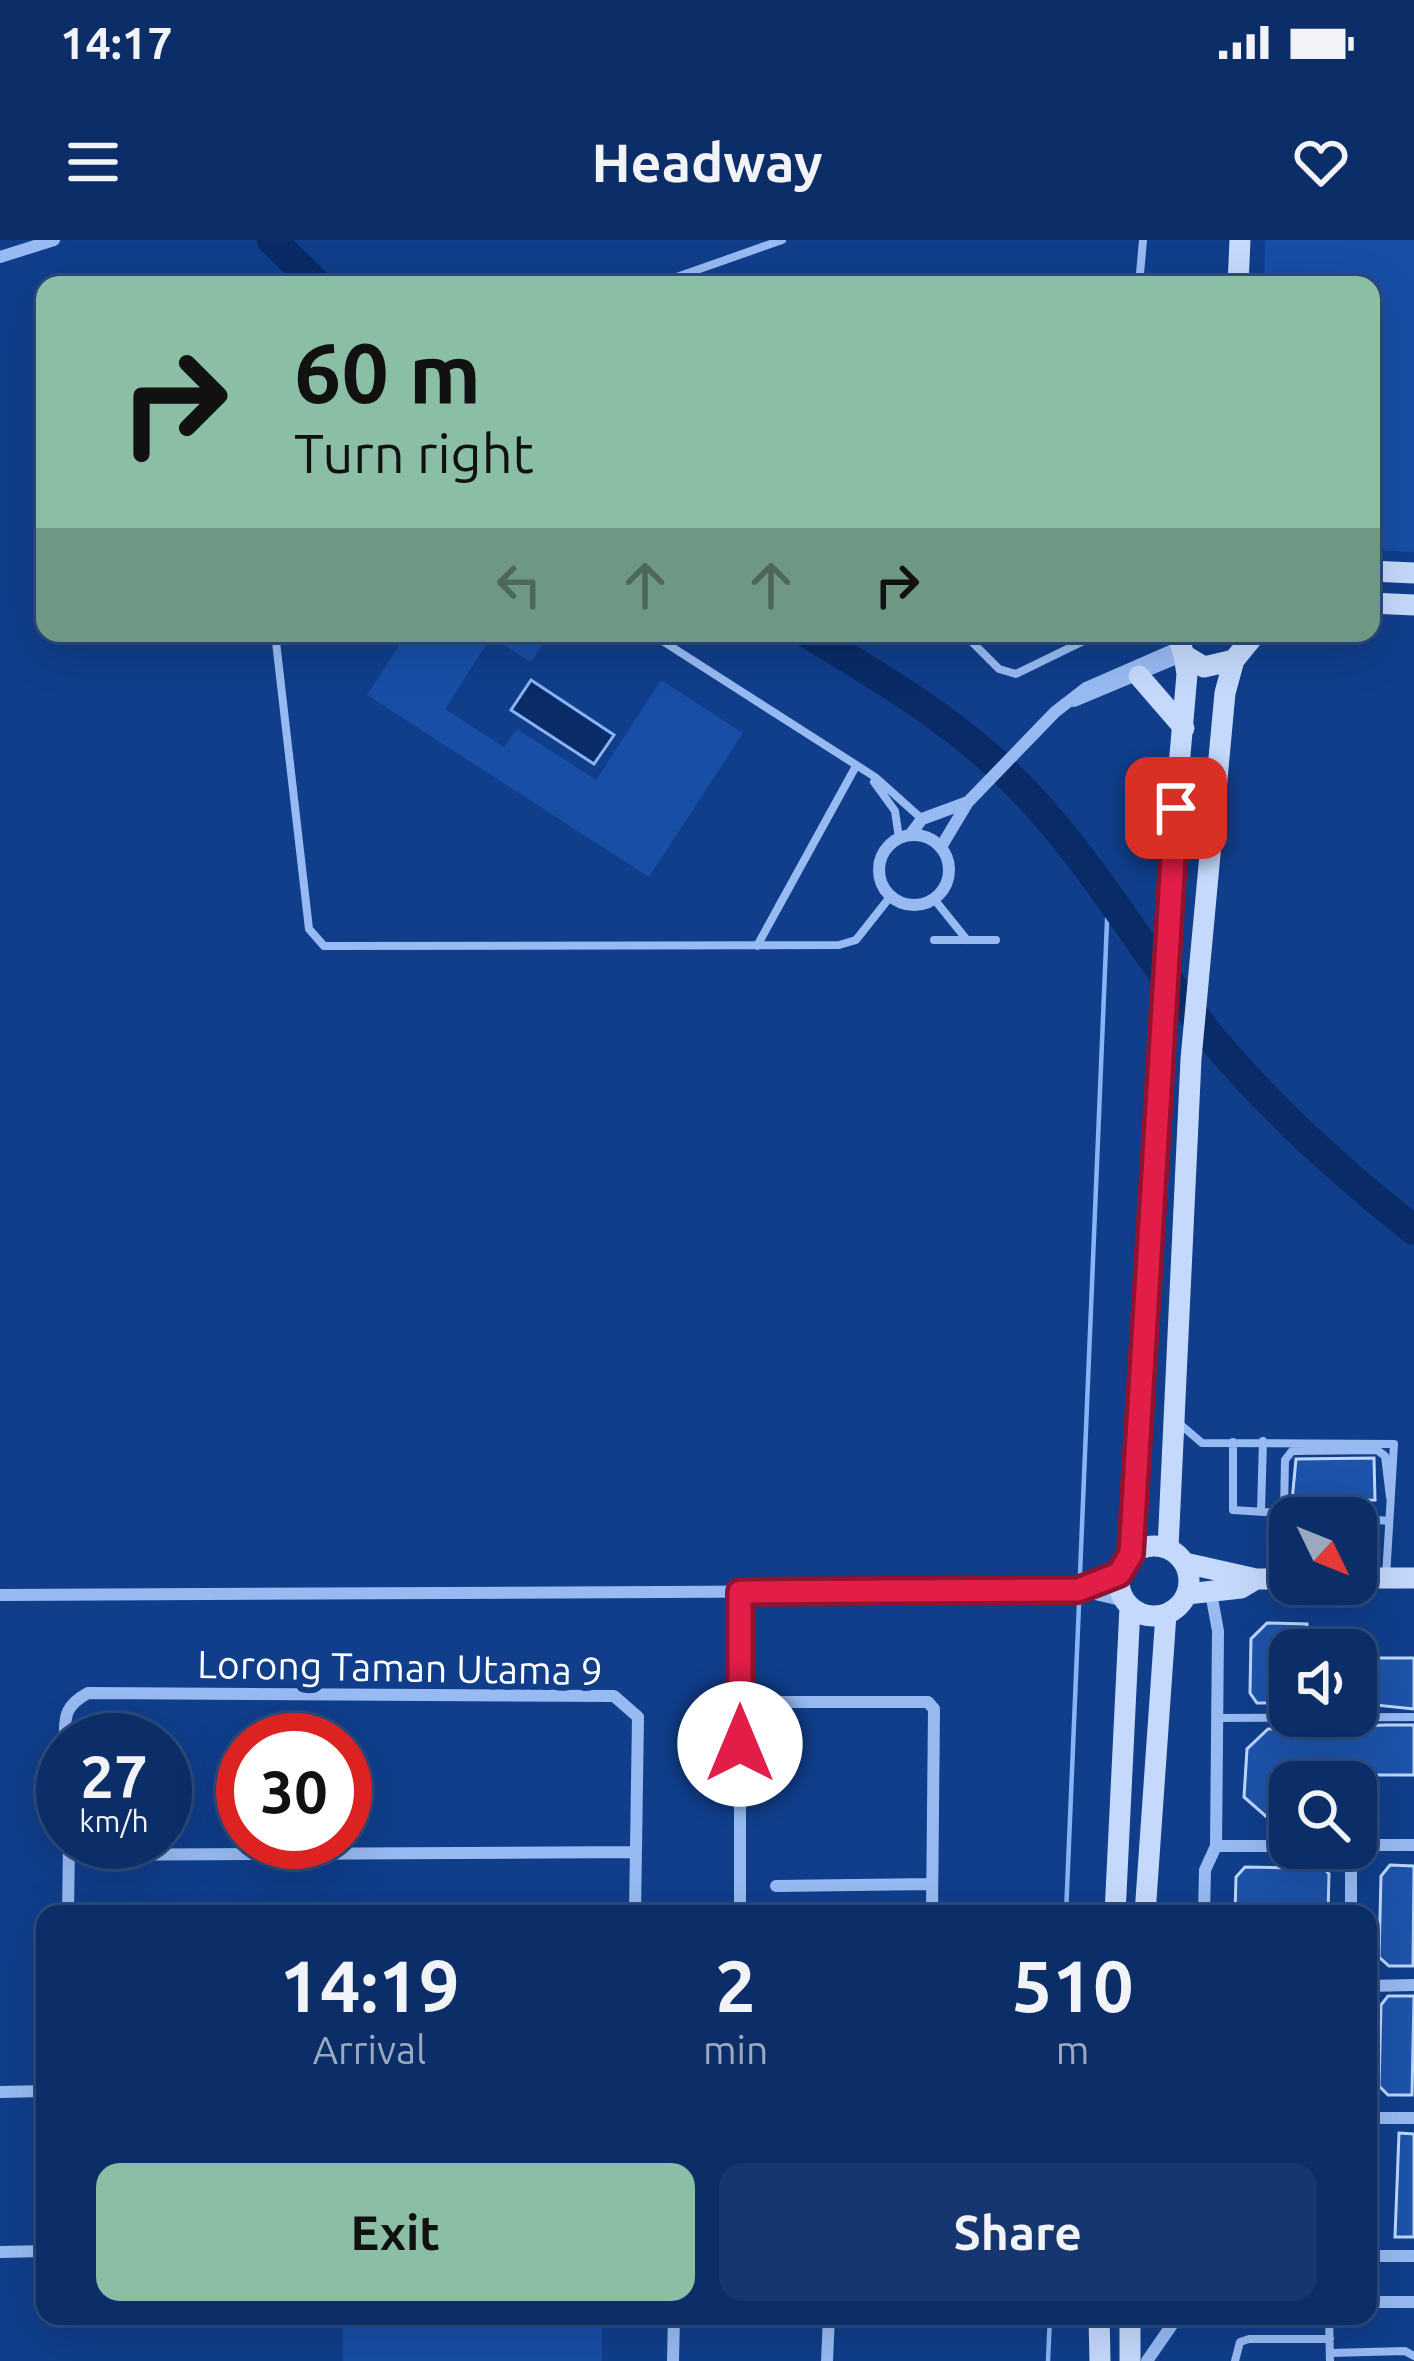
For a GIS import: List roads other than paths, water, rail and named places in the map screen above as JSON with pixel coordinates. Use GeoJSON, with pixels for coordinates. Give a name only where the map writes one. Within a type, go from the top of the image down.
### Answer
{"type":"FeatureCollection","features":[{"type":"Feature","properties":{"kind":"street"},"geometry":{"type":"LineString","coordinates":[[0,256],[54,240]]}},
{"type":"Feature","properties":{"kind":"street"},"geometry":{"type":"LineString","coordinates":[[1238,276],[1240,240]]}},
{"type":"Feature","properties":{"kind":"street"},"geometry":{"type":"LineString","coordinates":[[1380,571],[1414,573]]}},
{"type":"Feature","properties":{"kind":"street"},"geometry":{"type":"LineString","coordinates":[[1380,603],[1414,605]]}},
{"type":"Feature","properties":{"kind":"street"},"geometry":{"type":"LineString","coordinates":[[1187,1594],[1177,1555],[1174,1413],[1191,1059],[1225,692],[1234,660],[1249,642]]}},
{"type":"Feature","properties":{"kind":"street"},"geometry":{"type":"LineString","coordinates":[[1180,645],[1204,667],[1234,660]]}},
{"type":"Feature","properties":{"kind":"street"},"geometry":{"type":"LineString","coordinates":[[1068,703],[1139,676],[1180,645]]}},
{"type":"Feature","properties":{"kind":"street"},"geometry":{"type":"LineString","coordinates":[[941,848],[972,798],[1019,745],[1068,703],[1086,688],[1180,645]]}},
{"type":"Feature","properties":{"kind":"street"},"geometry":{"type":"LineString","coordinates":[[1078,1590],[1119,1574],[1131,1554],[1166,928],[1184,728],[1180,645]]}},
{"type":"Feature","properties":{"kind":"street"},"geometry":{"type":"LineString","coordinates":[[1139,676],[1184,728]]}},
{"type":"Feature","properties":{"kind":"street"},"geometry":{"type":"LineString","coordinates":[[904,836],[927,837],[941,848],[950,869],[934,899],[912,906],[890,897],[879,865],[904,836],[922,819],[972,798]]}},
{"type":"Feature","properties":{"kind":"street"},"geometry":{"type":"LineString","coordinates":[[1131,1554],[1149,1546],[1256,1580]]}},
{"type":"Feature","properties":{"kind":"street"},"geometry":{"type":"LineString","coordinates":[[1115,1905],[1128,1604],[1119,1574]]}},
{"type":"Feature","properties":{"kind":"street"},"geometry":{"type":"LineString","coordinates":[[1377,1578],[1414,1578]]}},
{"type":"Feature","properties":{"kind":"street"},"geometry":{"type":"LineString","coordinates":[[0,1595],[1078,1590],[1128,1604],[1147,1616],[1166,1614],[1187,1594],[1269,1580]]}},
{"type":"Feature","properties":{"kind":"street"},"geometry":{"type":"LineString","coordinates":[[740,1592],[740,1905]]}},
{"type":"Feature","properties":{"kind":"street"},"geometry":{"type":"LineString","coordinates":[[1204,1905],[1204,1870],[1216,1846],[1218,1631],[1211,1593]]}},
{"type":"Feature","properties":{"kind":"street"},"geometry":{"type":"LineString","coordinates":[[1147,1905],[1166,1614]]}},
{"type":"Feature","properties":{"kind":"street","name":"Lorong Taman Utama 9"},"geometry":{"type":"LineString","coordinates":[[65,1713],[72,1702],[88,1693],[614,1696],[638,1717],[635,1905]]}},
{"type":"Feature","properties":{"kind":"street"},"geometry":{"type":"LineString","coordinates":[[740,1702],[928,1702],[934,1708],[932,1905]]}},
{"type":"Feature","properties":{"kind":"street"},"geometry":{"type":"LineString","coordinates":[[1377,1846],[1414,1845]]}},
{"type":"Feature","properties":{"kind":"street"},"geometry":{"type":"LineString","coordinates":[[1216,1846],[1269,1846]]}},
{"type":"Feature","properties":{"kind":"street"},"geometry":{"type":"LineString","coordinates":[[192,1849],[636,1852]]}},
{"type":"Feature","properties":{"kind":"street"},"geometry":{"type":"LineString","coordinates":[[68,1905],[69,1869]]}},
{"type":"Feature","properties":{"kind":"street"},"geometry":{"type":"LineString","coordinates":[[1351,1905],[1352,1869]]}},
{"type":"Feature","properties":{"kind":"street"},"geometry":{"type":"LineString","coordinates":[[776,1886],[932,1884]]}},
{"type":"Feature","properties":{"kind":"street"},"geometry":{"type":"LineString","coordinates":[[1377,1986],[1414,1985]]}},
{"type":"Feature","properties":{"kind":"street"},"geometry":{"type":"LineString","coordinates":[[0,2092],[36,2091]]}},
{"type":"Feature","properties":{"kind":"street"},"geometry":{"type":"LineString","coordinates":[[1377,2118],[1414,2118]]}},
{"type":"Feature","properties":{"kind":"street"},"geometry":{"type":"LineString","coordinates":[[0,2252],[36,2252]]}},
{"type":"Feature","properties":{"kind":"street"},"geometry":{"type":"LineString","coordinates":[[1377,2256],[1414,2256]]}},
{"type":"Feature","properties":{"kind":"street"},"geometry":{"type":"LineString","coordinates":[[1377,2302],[1414,2302]]}},
{"type":"Feature","properties":{"kind":"street"},"geometry":{"type":"LineString","coordinates":[[673,2361],[674,2325]]}},
{"type":"Feature","properties":{"kind":"street"},"geometry":{"type":"LineString","coordinates":[[827,2361],[829,2325]]}},
{"type":"Feature","properties":{"kind":"street"},"geometry":{"type":"LineString","coordinates":[[1100,2325],[1100,2361]]}},
{"type":"Feature","properties":{"kind":"street"},"geometry":{"type":"LineString","coordinates":[[1130,2325],[1130,2361]]}},
{"type":"Feature","properties":{"kind":"street"},"geometry":{"type":"LineString","coordinates":[[1148,2361],[1172,2325]]}},
{"type":"Feature","properties":{"kind":"lane"},"geometry":{"type":"LineString","coordinates":[[680,276],[782,240]]}},
{"type":"Feature","properties":{"kind":"lane"},"geometry":{"type":"LineString","coordinates":[[1140,276],[1143,240]]}},
{"type":"Feature","properties":{"kind":"lane"},"geometry":{"type":"LineString","coordinates":[[276,642],[309,929],[319,944],[757,946],[856,940],[890,897]]}},
{"type":"Feature","properties":{"kind":"lane"},"geometry":{"type":"LineString","coordinates":[[664,642],[861,769],[922,819]]}},
{"type":"Feature","properties":{"kind":"lane"},"geometry":{"type":"LineString","coordinates":[[972,642],[999,669],[1016,674],[1082,642]]}},
{"type":"Feature","properties":{"kind":"lane"},"geometry":{"type":"LineString","coordinates":[[757,946],[861,769]]}},
{"type":"Feature","properties":{"kind":"lane"},"geometry":{"type":"LineString","coordinates":[[861,769],[895,811],[904,836]]}},
{"type":"Feature","properties":{"kind":"lane"},"geometry":{"type":"LineString","coordinates":[[934,899],[967,940]]}},
{"type":"Feature","properties":{"kind":"lane"},"geometry":{"type":"LineString","coordinates":[[934,940],[996,940]]}},
{"type":"Feature","properties":{"kind":"lane"},"geometry":{"type":"LineString","coordinates":[[1174,1413],[1191,1439],[1394,1444],[1386,1578]]}},
{"type":"Feature","properties":{"kind":"lane"},"geometry":{"type":"LineString","coordinates":[[1233,1442],[1231,1504],[1238,1512],[1269,1511]]}},
{"type":"Feature","properties":{"kind":"lane"},"geometry":{"type":"LineString","coordinates":[[1261,1511],[1263,1442]]}},
{"type":"Feature","properties":{"kind":"lane"},"geometry":{"type":"LineString","coordinates":[[1284,1497],[1285,1460],[1292,1451],[1368,1450],[1385,1456],[1392,1510]]}},
{"type":"Feature","properties":{"kind":"lane"},"geometry":{"type":"LineString","coordinates":[[1377,1521],[1389,1522]]}},
{"type":"Feature","properties":{"kind":"lane"},"geometry":{"type":"LineString","coordinates":[[1218,1718],[1414,1717]]}},
{"type":"Feature","properties":{"kind":"lane"},"geometry":{"type":"LineString","coordinates":[[1329,2325],[1330,2357],[1405,2351],[1414,2356]]}},
{"type":"Feature","properties":{"kind":"lane"},"geometry":{"type":"LineString","coordinates":[[1235,2361],[1235,2349],[1250,2339],[1330,2339]]}},
{"type":"Feature","properties":{"kind":"waterway"},"geometry":{"type":"LineString","coordinates":[[272,240],[309,276]]}},
{"type":"Feature","properties":{"kind":"waterway"},"geometry":{"type":"LineString","coordinates":[[822,642],[937,716],[1008,775],[1064,837],[1237,1068],[1310,1141],[1414,1230]]}},
{"type":"Feature","properties":{"kind":"waterway"},"geometry":{"type":"LineString","coordinates":[[1080,1574],[1108,897]]}},
{"type":"Feature","properties":{"kind":"waterway"},"geometry":{"type":"LineString","coordinates":[[1066,1905],[1079,1604]]}},
{"type":"Feature","properties":{"kind":"waterway"},"geometry":{"type":"LineString","coordinates":[[1048,2361],[1050,2325]]}}]}
